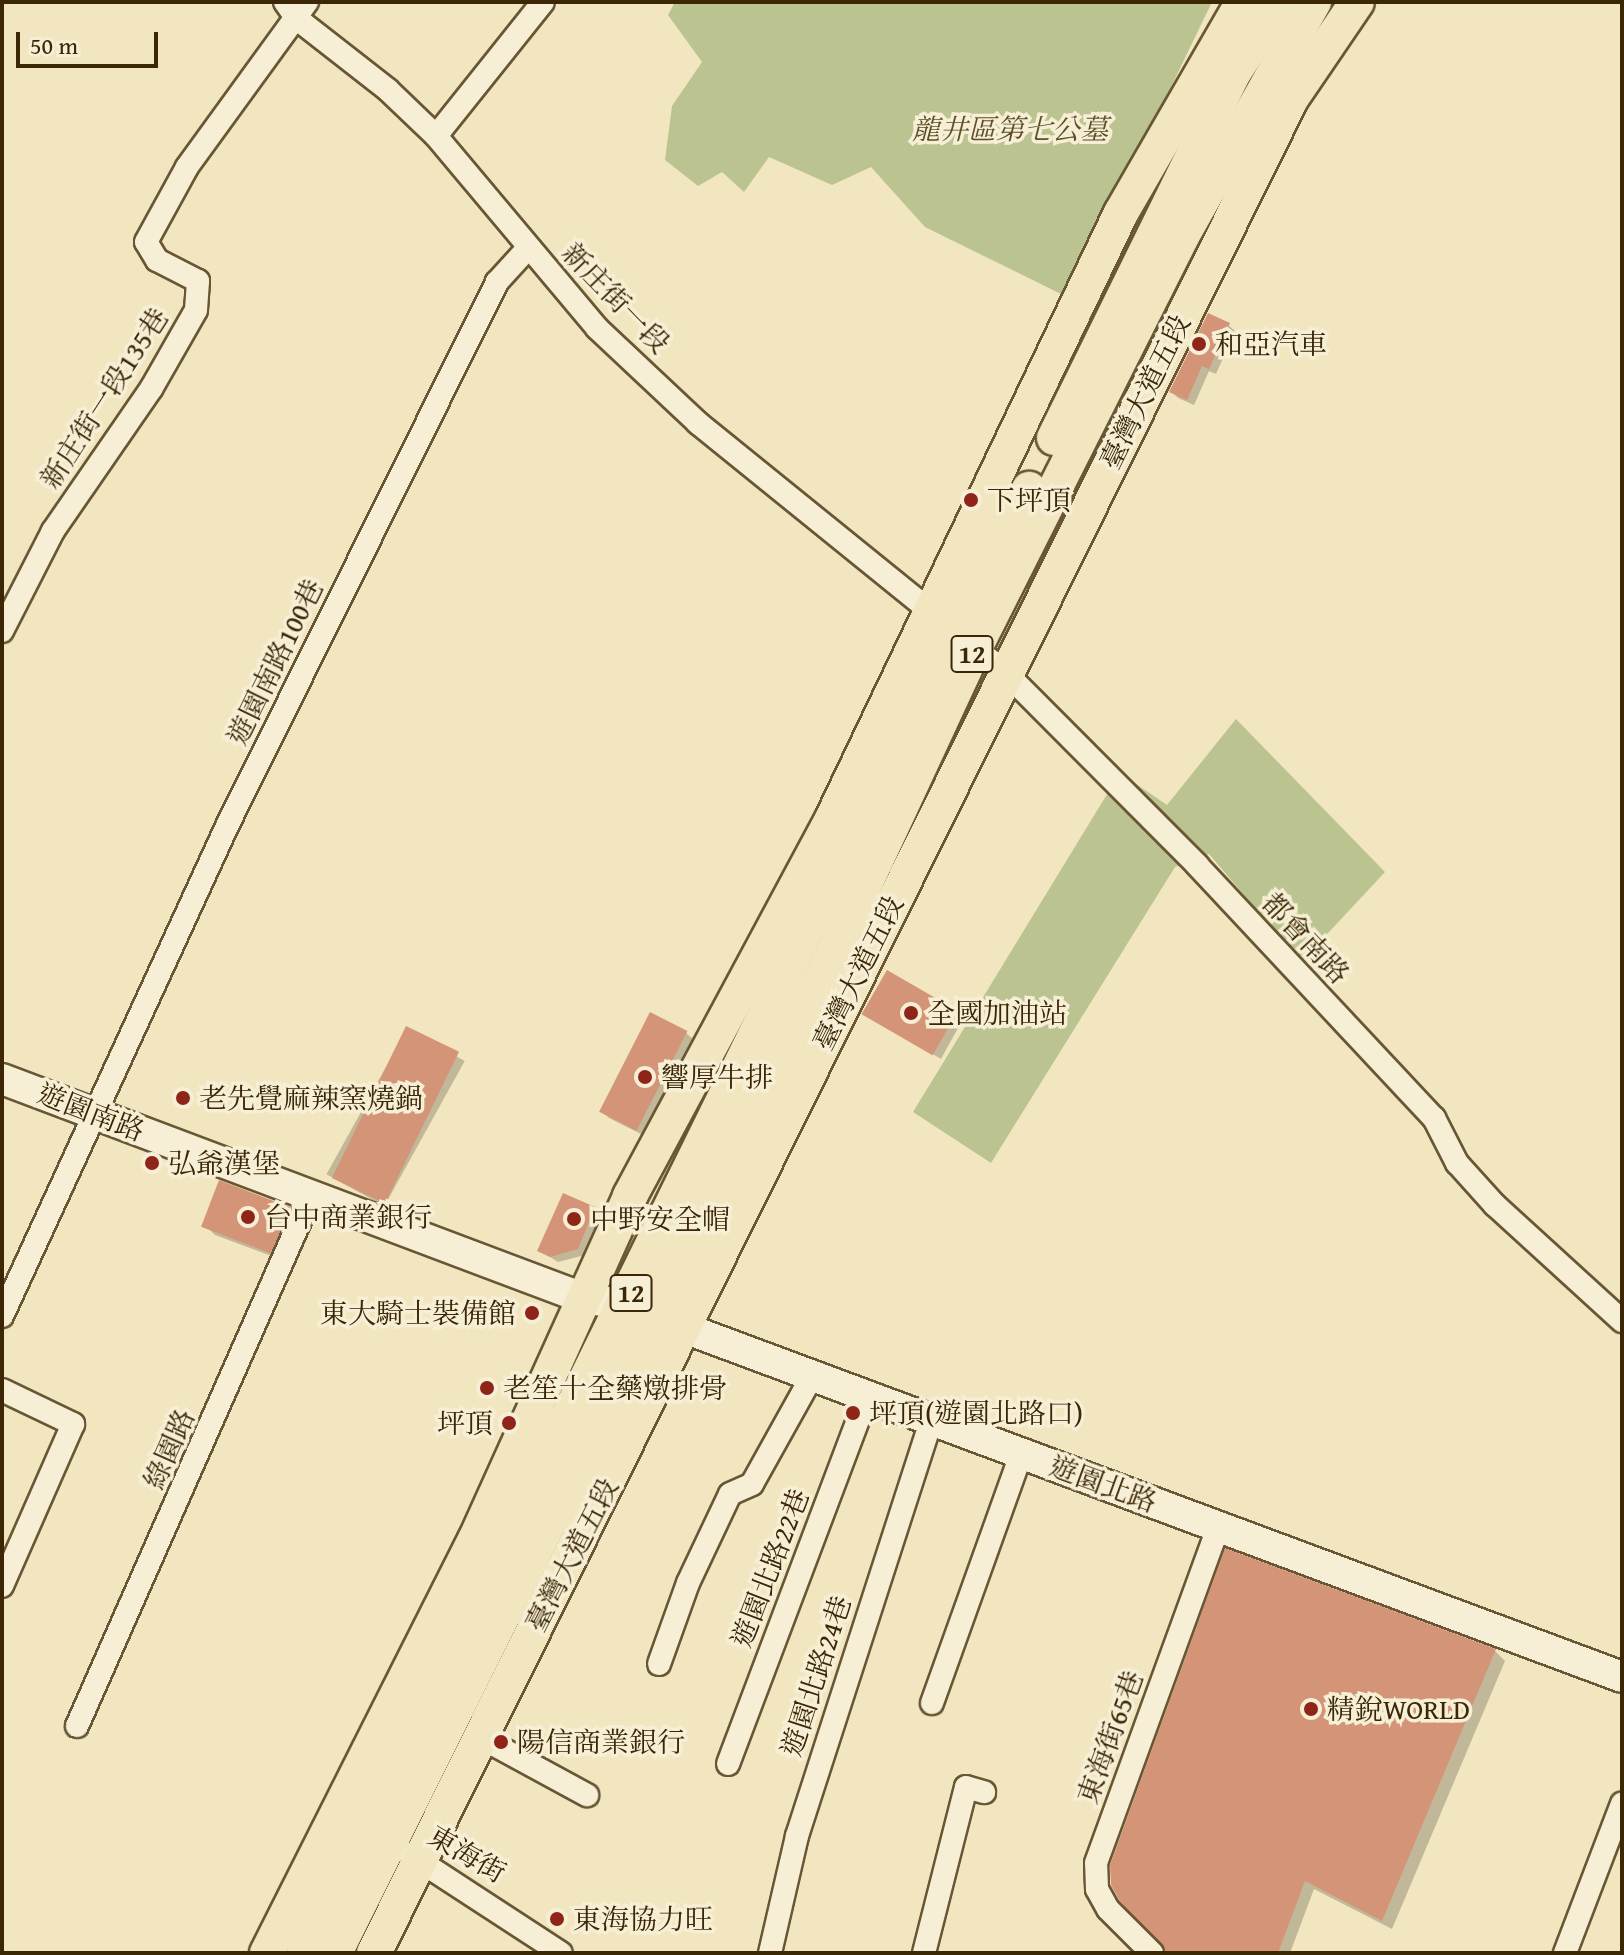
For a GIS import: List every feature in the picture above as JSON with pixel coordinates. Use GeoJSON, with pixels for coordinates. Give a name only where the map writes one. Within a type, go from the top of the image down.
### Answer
{"type":"FeatureCollection","features":[{"type":"Feature","properties":{"kind":"main road","name":"臺灣大道五段"},"geometry":{"type":"LineString","coordinates":[[304,1953],[360,1835],[891,835],[953,629],[1121,213],[1245,2]]}},
{"type":"Feature","properties":{"kind":"main road","name":"臺灣大道五段"},"geometry":{"type":"LineString","coordinates":[[953,629],[1233,74],[1280,2]]}},
{"type":"Feature","properties":{"kind":"main road","name":"臺灣大道五段"},"geometry":{"type":"LineString","coordinates":[[335,1953],[360,1835],[475,1540],[630,1196],[833,817],[953,629],[1181,238],[1314,2]]}},
{"type":"Feature","properties":{"kind":"main road","name":"臺灣大道五段"},"geometry":{"type":"LineString","coordinates":[[374,1953],[685,1329],[1004,671],[1291,99],[1357,2]]}},
{"type":"Feature","properties":{"kind":"main road","name":"臺灣大道五段"},"geometry":{"type":"LineString","coordinates":[[267,1953],[360,1835]]}},
{"type":"Feature","properties":{"kind":"street"},"geometry":{"type":"LineString","coordinates":[[436,136],[543,2]]}},
{"type":"Feature","properties":{"kind":"street"},"geometry":{"type":"LineString","coordinates":[[1233,74],[1245,2]]}},
{"type":"Feature","properties":{"kind":"street","name":"新庄街一段"},"geometry":{"type":"LineString","coordinates":[[296,7],[436,136],[597,328],[698,423],[953,629]]}},
{"type":"Feature","properties":{"kind":"street","name":"新庄街一段135巷"},"geometry":{"type":"LineString","coordinates":[[2,631],[53,531],[151,389],[196,310],[198,281],[157,260],[146,242],[187,167],[296,7]]}},
{"type":"Feature","properties":{"kind":"street","name":"遊園南路100巷"},"geometry":{"type":"LineString","coordinates":[[2,1316],[228,824],[497,282],[528,248]]}},
{"type":"Feature","properties":{"kind":"street","name":"都會南路"},"geometry":{"type":"LineString","coordinates":[[953,629],[1004,671],[1197,865],[1434,1118],[1457,1163],[1495,1205],[1622,1321]]}},
{"type":"Feature","properties":{"kind":"street","name":"遊園南路"},"geometry":{"type":"LineString","coordinates":[[2,1079],[583,1298]]}},
{"type":"Feature","properties":{"kind":"street","name":"綠園路"},"geometry":{"type":"LineString","coordinates":[[77,1726],[311,1196]]}},
{"type":"Feature","properties":{"kind":"street","name":"遊園北路"},"geometry":{"type":"LineString","coordinates":[[583,1298],[638,1311],[877,1398],[1622,1677]]}},
{"type":"Feature","properties":{"kind":"street"},"geometry":{"type":"LineString","coordinates":[[659,1664],[688,1583],[730,1494],[752,1484],[812,1376]]}},
{"type":"Feature","properties":{"kind":"street"},"geometry":{"type":"LineString","coordinates":[[2,1390],[73,1424],[2,1586]]}},
{"type":"Feature","properties":{"kind":"street","name":"遊園北路22巷"},"geometry":{"type":"LineString","coordinates":[[728,1764],[860,1415],[877,1398]]}},
{"type":"Feature","properties":{"kind":"street","name":"遊園北路24巷"},"geometry":{"type":"LineString","coordinates":[[770,1953],[797,1836],[931,1420]]}},
{"type":"Feature","properties":{"kind":"street"},"geometry":{"type":"LineString","coordinates":[[932,1703],[1021,1454]]}},
{"type":"Feature","properties":{"kind":"street","name":"東海街65巷"},"geometry":{"type":"LineString","coordinates":[[1152,1953],[1108,1909],[1097,1889],[1096,1863],[1218,1527]]}},
{"type":"Feature","properties":{"kind":"street"},"geometry":{"type":"LineString","coordinates":[[480,1737],[587,1795]]}},
{"type":"Feature","properties":{"kind":"street"},"geometry":{"type":"LineString","coordinates":[[924,1953],[966,1787],[984,1792]]}},
{"type":"Feature","properties":{"kind":"street"},"geometry":{"type":"LineString","coordinates":[[1565,1953],[1622,1807]]}},
{"type":"Feature","properties":{"kind":"street","name":"東海街"},"geometry":{"type":"LineString","coordinates":[[360,1835],[422,1859],[561,1953]]}},
{"type":"Feature","properties":{"kind":"green space","name":"龍井區第七公墓"},"geometry":{"type":"Polygon","coordinates":[[[675,2],[1212,2],[1069,298],[925,227],[871,167],[832,185],[769,157],[744,192],[722,172],[698,186],[665,160],[672,106],[702,62],[668,15],[675,2]]]}},
{"type":"Feature","properties":{"kind":"green space"},"geometry":{"type":"Polygon","coordinates":[[[1236,719],[1385,872],[1301,962],[1209,854],[1175,867],[991,1163],[913,1112],[1120,773],[1167,805],[1236,719]]]}},
{"type":"Feature","properties":{"kind":"building","name":"和亞汽車"},"geometry":{"type":"Polygon","coordinates":[[[1208,313],[1230,323],[1209,369],[1202,366],[1187,400],[1169,392],[1208,313]]]}},
{"type":"Feature","properties":{"kind":"building","name":"全國加油站"},"geometry":{"type":"Polygon","coordinates":[[[887,970],[958,1011],[933,1055],[862,1014],[887,970]]]}},
{"type":"Feature","properties":{"kind":"building"},"geometry":{"type":"Polygon","coordinates":[[[650,1012],[687,1031],[637,1131],[599,1112],[650,1012]]]}},
{"type":"Feature","properties":{"kind":"building"},"geometry":{"type":"Polygon","coordinates":[[[406,1026],[459,1052],[385,1204],[332,1178],[406,1026]]]}},
{"type":"Feature","properties":{"kind":"building","name":"台中商業銀行"},"geometry":{"type":"Polygon","coordinates":[[[219,1180],[291,1208],[273,1254],[201,1227],[219,1180]]]}},
{"type":"Feature","properties":{"kind":"building"},"geometry":{"type":"Polygon","coordinates":[[[563,1193],[595,1207],[578,1249],[550,1257],[537,1251],[563,1193]]]}},
{"type":"Feature","properties":{"kind":"building","name":"精銳WORLD"},"geometry":{"type":"Polygon","coordinates":[[[1225,1548],[1496,1649],[1382,1921],[1305,1881],[1278,1953],[1166,1953],[1119,1900],[1111,1885],[1110,1865],[1225,1548]]]}},
{"type":"Feature","properties":{"kind":"place","name":"和亞汽車"},"geometry":{"type":"Point","coordinates":[1199,344]}},
{"type":"Feature","properties":{"kind":"place","name":"下坪頂"},"geometry":{"type":"Point","coordinates":[971,500]}},
{"type":"Feature","properties":{"kind":"place","name":"全國加油站"},"geometry":{"type":"Point","coordinates":[911,1013]}},
{"type":"Feature","properties":{"kind":"place","name":"響厚牛排"},"geometry":{"type":"Point","coordinates":[645,1077]}},
{"type":"Feature","properties":{"kind":"place","name":"老先覺麻辣窯燒鍋"},"geometry":{"type":"Point","coordinates":[183,1098]}},
{"type":"Feature","properties":{"kind":"place","name":"弘爺漢堡"},"geometry":{"type":"Point","coordinates":[152,1163]}},
{"type":"Feature","properties":{"kind":"place","name":"台中商業銀行"},"geometry":{"type":"Point","coordinates":[248,1217]}},
{"type":"Feature","properties":{"kind":"place","name":"中野安全帽"},"geometry":{"type":"Point","coordinates":[574,1219]}},
{"type":"Feature","properties":{"kind":"place","name":"東大騎士裝備館"},"geometry":{"type":"Point","coordinates":[532,1313]}},
{"type":"Feature","properties":{"kind":"place","name":"老笙十全藥燉排骨"},"geometry":{"type":"Point","coordinates":[487,1388]}},
{"type":"Feature","properties":{"kind":"place","name":"坪頂(遊園北路口)"},"geometry":{"type":"Point","coordinates":[853,1413]}},
{"type":"Feature","properties":{"kind":"place","name":"坪頂"},"geometry":{"type":"Point","coordinates":[509,1423]}},
{"type":"Feature","properties":{"kind":"place","name":"精銳WORLD"},"geometry":{"type":"Point","coordinates":[1311,1709]}},
{"type":"Feature","properties":{"kind":"place","name":"陽信商業銀行"},"geometry":{"type":"Point","coordinates":[501,1742]}},
{"type":"Feature","properties":{"kind":"place","name":"東海協力旺"},"geometry":{"type":"Point","coordinates":[557,1919]}}]}
